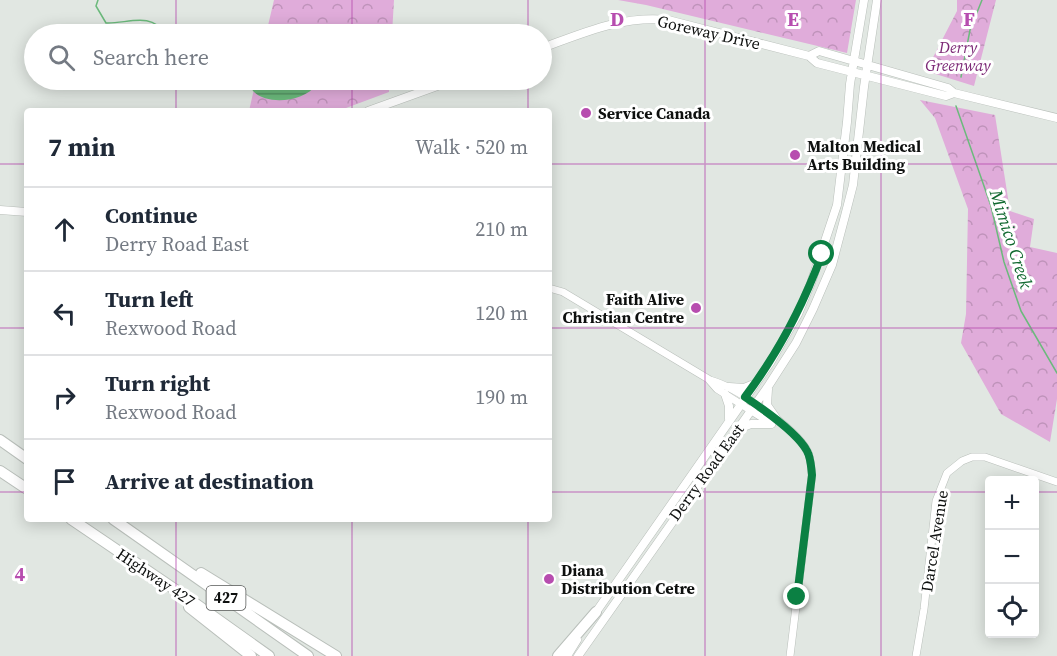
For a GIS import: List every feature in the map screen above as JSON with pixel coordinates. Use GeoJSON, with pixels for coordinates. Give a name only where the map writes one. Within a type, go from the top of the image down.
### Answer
{"type":"FeatureCollection","features":[{"type":"Feature","properties":{"kind":"highway"},"geometry":{"type":"LineString","coordinates":[[0,440],[24,457]]}},
{"type":"Feature","properties":{"kind":"highway"},"geometry":{"type":"LineString","coordinates":[[0,471],[24,487]]}},
{"type":"Feature","properties":{"kind":"highway","name":"Highway 427"},"geometry":{"type":"LineString","coordinates":[[75,522],[270,656]]}},
{"type":"Feature","properties":{"kind":"highway","name":"Highway 427"},"geometry":{"type":"LineString","coordinates":[[117,522],[308,656]]}},
{"type":"Feature","properties":{"kind":"highway"},"geometry":{"type":"LineString","coordinates":[[143,540],[200,572],[336,656]]}},
{"type":"Feature","properties":{"kind":"highway"},"geometry":{"type":"LineString","coordinates":[[145,570],[158,584],[251,656]]}},
{"type":"Feature","properties":{"kind":"highway"},"geometry":{"type":"LineString","coordinates":[[558,656],[596,612]]}},
{"type":"Feature","properties":{"kind":"main road","name":"Derry Road East"},"geometry":{"type":"LineString","coordinates":[[567,656],[756,383],[798,314],[811,284],[837,205],[852,72],[864,0]]}},
{"type":"Feature","properties":{"kind":"main road","name":"Derry Road East"},"geometry":{"type":"LineString","coordinates":[[578,656],[769,385],[796,343],[813,309],[832,265],[853,185],[877,0]]}},
{"type":"Feature","properties":{"kind":"main road","name":"Goreway Drive"},"geometry":{"type":"LineString","coordinates":[[552,44],[616,22],[653,18],[809,56],[817,63],[945,96],[954,93]]}},
{"type":"Feature","properties":{"kind":"main road","name":"Goreway Drive"},"geometry":{"type":"LineString","coordinates":[[809,56],[819,51],[948,88],[954,93],[1057,118]]}},
{"type":"Feature","properties":{"kind":"main road"},"geometry":{"type":"LineString","coordinates":[[376,108],[426,90]]}},
{"type":"Feature","properties":{"kind":"main road"},"geometry":{"type":"LineString","coordinates":[[0,210],[24,212]]}},
{"type":"Feature","properties":{"kind":"main road"},"geometry":{"type":"LineString","coordinates":[[729,421],[727,391],[756,383]]}},
{"type":"Feature","properties":{"kind":"main road"},"geometry":{"type":"LineString","coordinates":[[737,430],[751,424],[773,421],[767,405],[769,385]]}},
{"type":"Feature","properties":{"kind":"street"},"geometry":{"type":"LineString","coordinates":[[552,289],[563,292],[710,380],[727,391],[740,404],[753,407]]}},
{"type":"Feature","properties":{"kind":"street"},"geometry":{"type":"LineString","coordinates":[[727,391],[745,397],[753,407],[799,439],[807,451],[812,475],[790,656]]}},
{"type":"Feature","properties":{"kind":"street","name":"Darcel Avenue"},"geometry":{"type":"LineString","coordinates":[[916,656],[924,609],[936,501],[947,473],[962,461],[972,457],[985,457],[1057,482]]}},
{"type":"Feature","properties":{"kind":"green space"},"geometry":{"type":"Polygon","coordinates":[[[274,0],[394,0],[393,24],[268,24],[274,0]]]}},
{"type":"Feature","properties":{"kind":"green space"},"geometry":{"type":"Polygon","coordinates":[[[618,0],[856,0],[847,53],[618,0]]]}},
{"type":"Feature","properties":{"kind":"green space","name":"Derry Greenway"},"geometry":{"type":"Polygon","coordinates":[[[957,0],[996,0],[974,86],[926,71],[957,11],[957,0]]]}},
{"type":"Feature","properties":{"kind":"green space"},"geometry":{"type":"Polygon","coordinates":[[[254,90],[389,90],[389,92],[346,108],[250,108],[254,90]]]}},
{"type":"Feature","properties":{"kind":"green space"},"geometry":{"type":"Polygon","coordinates":[[[920,100],[995,115],[1010,211],[1034,219],[1030,247],[1057,253],[1057,399],[1050,442],[1001,414],[961,343],[966,314],[968,209],[935,118],[920,100]]]}},
{"type":"Feature","properties":{"kind":"shaded area"},"geometry":{"type":"Polygon","coordinates":[[[311,90],[304,95],[286,100],[268,99],[253,91],[311,90]]]}},
{"type":"Feature","properties":{"kind":"waterway"},"geometry":{"type":"LineString","coordinates":[[98,0],[96,6],[106,23],[138,20],[154,24]]}},
{"type":"Feature","properties":{"kind":"waterway","name":"Mimico Creek"},"geometry":{"type":"LineString","coordinates":[[961,77],[970,30],[982,0]]}},
{"type":"Feature","properties":{"kind":"waterway","name":"Mimico Creek"},"geometry":{"type":"LineString","coordinates":[[956,106],[991,206],[1004,262],[1021,311],[1057,373]]}},
{"type":"Feature","properties":{"kind":"place","name":"Service Canada"},"geometry":{"type":"Point","coordinates":[586,113]}},
{"type":"Feature","properties":{"kind":"place","name":"Malton Medical Arts Building"},"geometry":{"type":"Point","coordinates":[795,155]}},
{"type":"Feature","properties":{"kind":"place","name":"Faith Alive Christian Centre"},"geometry":{"type":"Point","coordinates":[696,308]}},
{"type":"Feature","properties":{"kind":"place","name":"Diana Distribution Cetre"},"geometry":{"type":"Point","coordinates":[549,579]}},
{"type":"Feature","properties":{"kind":"route"},"geometry":{"type":"LineString","coordinates":[[797,597],[812,475],[810,457],[799,439],[776,418],[745,397],[783,342],[798,314],[822,254]]}}]}
